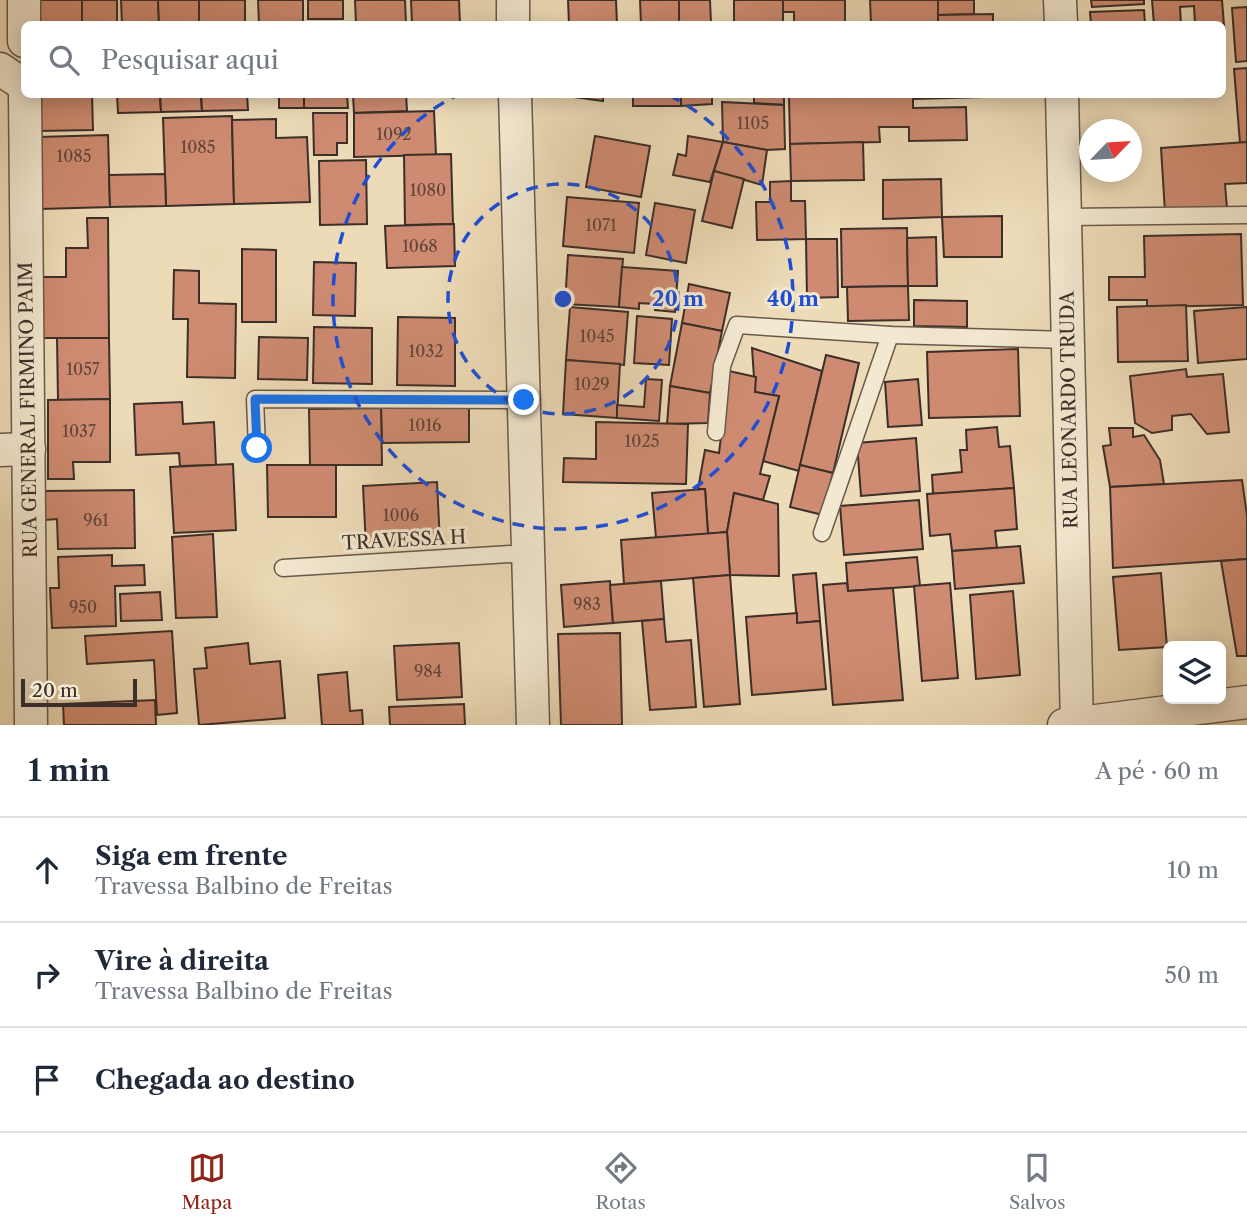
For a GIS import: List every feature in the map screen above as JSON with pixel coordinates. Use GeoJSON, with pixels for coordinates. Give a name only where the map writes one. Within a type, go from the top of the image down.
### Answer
{"type":"FeatureCollection","features":[{"type":"Feature","properties":{"kind":"street"},"geometry":{"type":"LineString","coordinates":[[24,0],[24,21]]}},
{"type":"Feature","properties":{"kind":"street"},"geometry":{"type":"LineString","coordinates":[[513,0],[513,21]]}},
{"type":"Feature","properties":{"kind":"street"},"geometry":{"type":"LineString","coordinates":[[1060,0],[1061,21]]}},
{"type":"Feature","properties":{"kind":"street"},"geometry":{"type":"LineString","coordinates":[[0,68],[21,84]]}},
{"type":"Feature","properties":{"kind":"street","name":"RUA GENERAL FIRMINO PAIM"},"geometry":{"type":"LineString","coordinates":[[25,98],[14,449],[31,725]]}},
{"type":"Feature","properties":{"kind":"street"},"geometry":{"type":"LineString","coordinates":[[515,98],[533,725]]}},
{"type":"Feature","properties":{"kind":"street","name":"RUA LEONARDO TRUDA"},"geometry":{"type":"LineString","coordinates":[[1062,98],[1073,724]]}},
{"type":"Feature","properties":{"kind":"street"},"geometry":{"type":"LineString","coordinates":[[1073,724],[1247,702]]}},
{"type":"Feature","properties":{"kind":"lane"},"geometry":{"type":"LineString","coordinates":[[1065,217],[1247,215]]}},
{"type":"Feature","properties":{"kind":"lane"},"geometry":{"type":"LineString","coordinates":[[716,432],[722,366],[737,325],[890,335],[1068,340]]}},
{"type":"Feature","properties":{"kind":"lane"},"geometry":{"type":"LineString","coordinates":[[822,533],[890,335]]}},
{"type":"Feature","properties":{"kind":"lane"},"geometry":{"type":"LineString","coordinates":[[257,448],[255,399],[524,400]]}},
{"type":"Feature","properties":{"kind":"lane","name":"TRAVESSA H"},"geometry":{"type":"LineString","coordinates":[[283,568],[528,553]]}},
{"type":"Feature","properties":{"kind":"building"},"geometry":{"type":"Polygon","coordinates":[[[33,0],[82,0],[82,21],[34,21],[33,0]]]}},
{"type":"Feature","properties":{"kind":"building"},"geometry":{"type":"Polygon","coordinates":[[[82,0],[117,0],[117,21],[82,21],[82,0]]]}},
{"type":"Feature","properties":{"kind":"building"},"geometry":{"type":"Polygon","coordinates":[[[121,0],[158,0],[159,21],[122,21],[121,0]]]}},
{"type":"Feature","properties":{"kind":"building"},"geometry":{"type":"Polygon","coordinates":[[[158,0],[199,0],[199,21],[159,21],[158,0]]]}},
{"type":"Feature","properties":{"kind":"building"},"geometry":{"type":"Polygon","coordinates":[[[199,0],[245,0],[245,21],[199,21],[199,0]]]}},
{"type":"Feature","properties":{"kind":"building"},"geometry":{"type":"Polygon","coordinates":[[[258,0],[303,0],[303,21],[259,21],[258,0]]]}},
{"type":"Feature","properties":{"kind":"building"},"geometry":{"type":"Polygon","coordinates":[[[308,0],[343,0],[343,19],[308,19],[308,0]]]}},
{"type":"Feature","properties":{"kind":"building"},"geometry":{"type":"Polygon","coordinates":[[[355,0],[405,0],[406,21],[356,21],[355,0]]]}},
{"type":"Feature","properties":{"kind":"building"},"geometry":{"type":"Polygon","coordinates":[[[411,0],[459,0],[460,21],[412,21],[411,0]]]}},
{"type":"Feature","properties":{"kind":"building"},"geometry":{"type":"Polygon","coordinates":[[[568,0],[616,0],[617,21],[569,21],[568,0]]]}},
{"type":"Feature","properties":{"kind":"building"},"geometry":{"type":"Polygon","coordinates":[[[640,0],[679,0],[679,21],[641,21],[640,0]]]}},
{"type":"Feature","properties":{"kind":"building"},"geometry":{"type":"Polygon","coordinates":[[[679,0],[710,0],[711,21],[679,21],[679,0]]]}},
{"type":"Feature","properties":{"kind":"building"},"geometry":{"type":"Polygon","coordinates":[[[734,0],[783,0],[783,21],[734,21],[734,0]]]}},
{"type":"Feature","properties":{"kind":"building"},"geometry":{"type":"Polygon","coordinates":[[[783,0],[845,0],[845,21],[794,21],[794,12],[783,12],[783,0]]]}},
{"type":"Feature","properties":{"kind":"building"},"geometry":{"type":"Polygon","coordinates":[[[870,0],[938,0],[938,21],[871,21],[870,0]]]}},
{"type":"Feature","properties":{"kind":"building"},"geometry":{"type":"Polygon","coordinates":[[[938,0],[974,0],[974,14],[938,15],[938,0]]]}},
{"type":"Feature","properties":{"kind":"building"},"geometry":{"type":"Polygon","coordinates":[[[1091,0],[1144,0],[1144,4],[1092,7],[1091,0]]]}},
{"type":"Feature","properties":{"kind":"building"},"geometry":{"type":"Polygon","coordinates":[[[1152,0],[1222,0],[1224,21],[1195,21],[1194,6],[1180,7],[1181,21],[1154,21],[1152,0]]]}},
{"type":"Feature","properties":{"kind":"building"},"geometry":{"type":"Polygon","coordinates":[[[1247,7],[1247,61],[1236,62],[1232,8],[1247,7]]]}},
{"type":"Feature","properties":{"kind":"building"},"geometry":{"type":"Polygon","coordinates":[[[1144,10],[1145,21],[1091,21],[1090,12],[1144,10]]]}},
{"type":"Feature","properties":{"kind":"building"},"geometry":{"type":"Polygon","coordinates":[[[993,14],[993,21],[938,21],[938,15],[993,14]]]}},
{"type":"Feature","properties":{"kind":"building"},"geometry":{"type":"Polygon","coordinates":[[[1247,68],[1247,142],[1240,143],[1234,69],[1247,68]]]}},
{"type":"Feature","properties":{"kind":"building"},"geometry":{"type":"Polygon","coordinates":[[[35,98],[92,98],[93,130],[37,131],[35,98]]]}},
{"type":"Feature","properties":{"kind":"building"},"geometry":{"type":"Polygon","coordinates":[[[117,98],[160,98],[161,112],[118,113],[117,98]]]}},
{"type":"Feature","properties":{"kind":"building"},"geometry":{"type":"Polygon","coordinates":[[[160,98],[201,98],[202,111],[161,112],[160,98]]]}},
{"type":"Feature","properties":{"kind":"building"},"geometry":{"type":"Polygon","coordinates":[[[201,98],[247,98],[248,110],[202,111],[201,98]]]}},
{"type":"Feature","properties":{"kind":"building"},"geometry":{"type":"Polygon","coordinates":[[[279,98],[304,98],[304,108],[279,108],[279,98]]]}},
{"type":"Feature","properties":{"kind":"building"},"geometry":{"type":"Polygon","coordinates":[[[304,98],[347,98],[348,108],[304,108],[304,98]]]}},
{"type":"Feature","properties":{"kind":"building"},"geometry":{"type":"Polygon","coordinates":[[[353,98],[406,98],[407,111],[354,113],[353,98]]]}},
{"type":"Feature","properties":{"kind":"building"},"geometry":{"type":"Polygon","coordinates":[[[581,98],[603,98],[603,101],[581,98]]]}},
{"type":"Feature","properties":{"kind":"building"},"geometry":{"type":"Polygon","coordinates":[[[633,98],[681,98],[681,106],[633,106],[633,98]]]}},
{"type":"Feature","properties":{"kind":"building"},"geometry":{"type":"Polygon","coordinates":[[[681,98],[712,98],[712,104],[681,106],[681,98]]]}},
{"type":"Feature","properties":{"kind":"building"},"geometry":{"type":"Polygon","coordinates":[[[754,98],[784,98],[784,105],[754,103],[754,98]]]}},
{"type":"Feature","properties":{"kind":"building"},"geometry":{"type":"Polygon","coordinates":[[[789,98],[948,98],[913,99],[913,108],[966,107],[967,140],[909,141],[909,127],[879,127],[880,142],[790,144],[789,98]]]}},
{"type":"Feature","properties":{"kind":"building"},"geometry":{"type":"Polygon","coordinates":[[[722,102],[784,105],[785,149],[767,150],[723,142],[722,102]]]}},
{"type":"Feature","properties":{"kind":"building"},"geometry":{"type":"Polygon","coordinates":[[[434,111],[436,155],[354,157],[354,113],[434,111]]]}},
{"type":"Feature","properties":{"kind":"building"},"geometry":{"type":"Polygon","coordinates":[[[313,113],[347,113],[347,143],[337,143],[337,155],[314,155],[313,113]]]}},
{"type":"Feature","properties":{"kind":"building"},"geometry":{"type":"Polygon","coordinates":[[[232,116],[234,204],[166,206],[163,118],[232,116]]]}},
{"type":"Feature","properties":{"kind":"building"},"geometry":{"type":"Polygon","coordinates":[[[276,119],[276,138],[307,137],[310,202],[234,204],[232,120],[276,119]]]}},
{"type":"Feature","properties":{"kind":"building"},"geometry":{"type":"Polygon","coordinates":[[[108,135],[110,207],[41,209],[39,137],[108,135]]]}},
{"type":"Feature","properties":{"kind":"building"},"geometry":{"type":"Polygon","coordinates":[[[595,136],[650,146],[641,197],[586,187],[595,136]]]}},
{"type":"Feature","properties":{"kind":"building"},"geometry":{"type":"Polygon","coordinates":[[[688,136],[723,142],[710,182],[673,175],[678,154],[686,156],[688,136]]]}},
{"type":"Feature","properties":{"kind":"building"},"geometry":{"type":"Polygon","coordinates":[[[723,142],[767,150],[762,185],[714,171],[723,142]]]}},
{"type":"Feature","properties":{"kind":"building"},"geometry":{"type":"Polygon","coordinates":[[[863,142],[864,180],[791,181],[790,144],[863,142]]]}},
{"type":"Feature","properties":{"kind":"building"},"geometry":{"type":"Polygon","coordinates":[[[1247,142],[1247,183],[1225,184],[1227,208],[1165,212],[1161,148],[1247,142]]]}},
{"type":"Feature","properties":{"kind":"building"},"geometry":{"type":"Polygon","coordinates":[[[451,154],[453,224],[405,225],[404,155],[451,154]]]}},
{"type":"Feature","properties":{"kind":"building"},"geometry":{"type":"Polygon","coordinates":[[[366,160],[367,224],[320,225],[319,161],[366,160]]]}},
{"type":"Feature","properties":{"kind":"building"},"geometry":{"type":"Polygon","coordinates":[[[714,171],[744,179],[732,228],[702,221],[714,171]]]}},
{"type":"Feature","properties":{"kind":"building"},"geometry":{"type":"Polygon","coordinates":[[[165,174],[166,206],[110,207],[109,175],[165,174]]]}},
{"type":"Feature","properties":{"kind":"building"},"geometry":{"type":"Polygon","coordinates":[[[941,179],[942,217],[883,219],[883,180],[941,179]]]}},
{"type":"Feature","properties":{"kind":"building"},"geometry":{"type":"Polygon","coordinates":[[[791,181],[791,201],[805,201],[806,239],[757,240],[756,202],[770,202],[770,182],[791,181]]]}},
{"type":"Feature","properties":{"kind":"building"},"geometry":{"type":"Polygon","coordinates":[[[567,197],[639,203],[634,253],[563,246],[567,197]]]}},
{"type":"Feature","properties":{"kind":"building"},"geometry":{"type":"Polygon","coordinates":[[[655,203],[695,210],[686,263],[646,255],[655,203]]]}},
{"type":"Feature","properties":{"kind":"building"},"geometry":{"type":"Polygon","coordinates":[[[1002,216],[1002,257],[944,257],[942,217],[1002,216]]]}},
{"type":"Feature","properties":{"kind":"building"},"geometry":{"type":"Polygon","coordinates":[[[87,218],[108,218],[109,338],[37,338],[36,277],[66,277],[66,248],[88,248],[87,218]]]}},
{"type":"Feature","properties":{"kind":"building"},"geometry":{"type":"Polygon","coordinates":[[[454,224],[455,266],[387,268],[385,226],[454,224]]]}},
{"type":"Feature","properties":{"kind":"building"},"geometry":{"type":"Polygon","coordinates":[[[907,228],[908,286],[842,287],[841,229],[907,228]]]}},
{"type":"Feature","properties":{"kind":"building"},"geometry":{"type":"Polygon","coordinates":[[[1241,234],[1243,305],[1147,307],[1147,300],[1109,300],[1109,277],[1145,277],[1144,236],[1241,234]]]}},
{"type":"Feature","properties":{"kind":"building"},"geometry":{"type":"Polygon","coordinates":[[[936,237],[937,286],[908,286],[907,238],[936,237]]]}},
{"type":"Feature","properties":{"kind":"building"},"geometry":{"type":"Polygon","coordinates":[[[806,239],[837,239],[838,297],[807,298],[806,239]]]}},
{"type":"Feature","properties":{"kind":"building"},"geometry":{"type":"Polygon","coordinates":[[[242,249],[276,250],[276,322],[242,322],[242,249]]]}},
{"type":"Feature","properties":{"kind":"building"},"geometry":{"type":"Polygon","coordinates":[[[568,255],[623,259],[619,307],[565,304],[568,255]]]}},
{"type":"Feature","properties":{"kind":"building"},"geometry":{"type":"Polygon","coordinates":[[[314,262],[356,263],[355,316],[313,315],[314,262]]]}},
{"type":"Feature","properties":{"kind":"building"},"geometry":{"type":"Polygon","coordinates":[[[622,267],[678,271],[675,312],[655,310],[655,304],[639,303],[639,309],[619,307],[622,267]]]}},
{"type":"Feature","properties":{"kind":"building"},"geometry":{"type":"Polygon","coordinates":[[[174,270],[199,271],[199,303],[236,304],[235,378],[187,377],[188,319],[173,319],[174,270]]]}},
{"type":"Feature","properties":{"kind":"building"},"geometry":{"type":"Polygon","coordinates":[[[689,284],[730,293],[722,331],[682,323],[689,284]]]}},
{"type":"Feature","properties":{"kind":"building"},"geometry":{"type":"Polygon","coordinates":[[[908,286],[909,320],[848,321],[847,287],[908,286]]]}},
{"type":"Feature","properties":{"kind":"building"},"geometry":{"type":"Polygon","coordinates":[[[914,300],[967,301],[967,327],[914,326],[914,300]]]}},
{"type":"Feature","properties":{"kind":"building"},"geometry":{"type":"Polygon","coordinates":[[[1186,305],[1188,361],[1118,362],[1117,307],[1186,305]]]}},
{"type":"Feature","properties":{"kind":"building"},"geometry":{"type":"Polygon","coordinates":[[[570,307],[628,312],[624,365],[566,360],[570,307]]]}},
{"type":"Feature","properties":{"kind":"building"},"geometry":{"type":"Polygon","coordinates":[[[1247,307],[1247,359],[1198,363],[1194,311],[1247,307]]]}},
{"type":"Feature","properties":{"kind":"building"},"geometry":{"type":"Polygon","coordinates":[[[637,316],[672,319],[669,365],[634,363],[637,316]]]}},
{"type":"Feature","properties":{"kind":"building"},"geometry":{"type":"Polygon","coordinates":[[[398,317],[455,318],[455,386],[397,385],[398,317]]]}},
{"type":"Feature","properties":{"kind":"building"},"geometry":{"type":"Polygon","coordinates":[[[682,323],[722,331],[710,393],[670,386],[682,323]]]}},
{"type":"Feature","properties":{"kind":"building"},"geometry":{"type":"Polygon","coordinates":[[[314,327],[372,328],[372,384],[313,383],[314,327]]]}},
{"type":"Feature","properties":{"kind":"building"},"geometry":{"type":"Polygon","coordinates":[[[259,337],[308,338],[307,380],[258,379],[259,337]]]}},
{"type":"Feature","properties":{"kind":"building"},"geometry":{"type":"Polygon","coordinates":[[[57,338],[109,338],[110,399],[58,400],[57,338]]]}},
{"type":"Feature","properties":{"kind":"building"},"geometry":{"type":"Polygon","coordinates":[[[752,348],[822,371],[799,471],[763,461],[779,396],[755,392],[752,348]]]}},
{"type":"Feature","properties":{"kind":"building"},"geometry":{"type":"Polygon","coordinates":[[[1018,349],[1020,416],[929,418],[927,352],[1018,349]]]}},
{"type":"Feature","properties":{"kind":"building"},"geometry":{"type":"Polygon","coordinates":[[[826,355],[859,363],[833,473],[800,465],[826,355]]]}},
{"type":"Feature","properties":{"kind":"building"},"geometry":{"type":"Polygon","coordinates":[[[566,360],[620,364],[617,418],[563,414],[566,360]]]}},
{"type":"Feature","properties":{"kind":"building"},"geometry":{"type":"Polygon","coordinates":[[[1186,369],[1187,377],[1223,374],[1229,432],[1207,434],[1191,414],[1172,416],[1172,430],[1152,433],[1135,423],[1130,376],[1186,369]]]}},
{"type":"Feature","properties":{"kind":"building"},"geometry":{"type":"Polygon","coordinates":[[[729,371],[756,377],[755,392],[779,396],[760,474],[770,476],[763,500],[734,493],[727,532],[708,534],[705,489],[698,489],[705,450],[719,453],[729,371]]]}},
{"type":"Feature","properties":{"kind":"building"},"geometry":{"type":"Polygon","coordinates":[[[646,379],[662,380],[659,421],[617,418],[617,405],[644,407],[646,379]]]}},
{"type":"Feature","properties":{"kind":"building"},"geometry":{"type":"Polygon","coordinates":[[[918,379],[922,425],[888,427],[885,382],[918,379]]]}},
{"type":"Feature","properties":{"kind":"building"},"geometry":{"type":"Polygon","coordinates":[[[670,386],[710,393],[708,423],[667,424],[670,386]]]}},
{"type":"Feature","properties":{"kind":"building"},"geometry":{"type":"Polygon","coordinates":[[[110,399],[110,462],[73,462],[74,479],[48,479],[48,400],[110,399]]]}},
{"type":"Feature","properties":{"kind":"building"},"geometry":{"type":"Polygon","coordinates":[[[182,402],[183,424],[214,422],[216,465],[180,466],[179,453],[136,455],[134,404],[182,402]]]}},
{"type":"Feature","properties":{"kind":"building"},"geometry":{"type":"Polygon","coordinates":[[[381,408],[469,408],[469,442],[382,443],[381,408]]]}},
{"type":"Feature","properties":{"kind":"building"},"geometry":{"type":"Polygon","coordinates":[[[381,408],[382,465],[310,465],[309,409],[381,408]]]}},
{"type":"Feature","properties":{"kind":"building"},"geometry":{"type":"Polygon","coordinates":[[[596,422],[688,424],[686,484],[563,482],[564,458],[596,459],[596,422]]]}},
{"type":"Feature","properties":{"kind":"building"},"geometry":{"type":"Polygon","coordinates":[[[997,427],[999,447],[1010,446],[1014,488],[933,494],[932,475],[962,472],[960,450],[967,450],[966,430],[997,427]]]}},
{"type":"Feature","properties":{"kind":"building"},"geometry":{"type":"Polygon","coordinates":[[[1109,428],[1133,428],[1133,437],[1144,435],[1160,460],[1164,484],[1110,487],[1103,446],[1111,445],[1109,428]]]}},
{"type":"Feature","properties":{"kind":"building"},"geometry":{"type":"Polygon","coordinates":[[[916,438],[920,491],[861,496],[857,443],[916,438]]]}},
{"type":"Feature","properties":{"kind":"building"},"geometry":{"type":"Polygon","coordinates":[[[233,464],[236,530],[174,533],[170,467],[233,464]]]}},
{"type":"Feature","properties":{"kind":"building"},"geometry":{"type":"Polygon","coordinates":[[[267,465],[336,465],[336,517],[268,517],[267,465]]]}},
{"type":"Feature","properties":{"kind":"building"},"geometry":{"type":"Polygon","coordinates":[[[800,465],[833,473],[823,515],[790,507],[800,465]]]}},
{"type":"Feature","properties":{"kind":"building"},"geometry":{"type":"Polygon","coordinates":[[[1242,480],[1247,515],[1247,559],[1113,568],[1110,487],[1242,480]]]}},
{"type":"Feature","properties":{"kind":"building"},"geometry":{"type":"Polygon","coordinates":[[[437,482],[440,543],[366,547],[363,486],[437,482]]]}},
{"type":"Feature","properties":{"kind":"building"},"geometry":{"type":"Polygon","coordinates":[[[1014,488],[1017,529],[995,531],[997,548],[952,551],[950,534],[930,536],[927,494],[1014,488]]]}},
{"type":"Feature","properties":{"kind":"building"},"geometry":{"type":"Polygon","coordinates":[[[705,489],[708,534],[656,538],[652,493],[705,489]]]}},
{"type":"Feature","properties":{"kind":"building"},"geometry":{"type":"Polygon","coordinates":[[[134,490],[135,548],[58,549],[57,519],[45,520],[45,491],[134,490]]]}},
{"type":"Feature","properties":{"kind":"building"},"geometry":{"type":"Polygon","coordinates":[[[734,493],[778,504],[779,576],[730,575],[727,532],[734,493]]]}},
{"type":"Feature","properties":{"kind":"building"},"geometry":{"type":"Polygon","coordinates":[[[919,500],[923,549],[844,555],[840,506],[919,500]]]}},
{"type":"Feature","properties":{"kind":"building"},"geometry":{"type":"Polygon","coordinates":[[[727,532],[730,575],[624,584],[621,540],[727,532]]]}},
{"type":"Feature","properties":{"kind":"building"},"geometry":{"type":"Polygon","coordinates":[[[213,534],[217,617],[176,618],[172,537],[213,534]]]}},
{"type":"Feature","properties":{"kind":"building"},"geometry":{"type":"Polygon","coordinates":[[[1020,546],[1024,583],[955,589],[952,551],[1020,546]]]}},
{"type":"Feature","properties":{"kind":"building"},"geometry":{"type":"Polygon","coordinates":[[[112,555],[112,566],[144,565],[145,585],[115,586],[116,626],[52,628],[50,588],[59,588],[58,557],[112,555]]]}},
{"type":"Feature","properties":{"kind":"building"},"geometry":{"type":"Polygon","coordinates":[[[917,557],[920,586],[848,591],[846,563],[917,557]]]}},
{"type":"Feature","properties":{"kind":"building"},"geometry":{"type":"Polygon","coordinates":[[[1247,559],[1247,656],[1237,656],[1221,561],[1247,559]]]}},
{"type":"Feature","properties":{"kind":"building"},"geometry":{"type":"Polygon","coordinates":[[[816,573],[820,621],[797,623],[793,575],[816,573]]]}},
{"type":"Feature","properties":{"kind":"building"},"geometry":{"type":"Polygon","coordinates":[[[1161,573],[1167,641],[1163,641],[1163,647],[1119,650],[1113,577],[1161,573]]]}},
{"type":"Feature","properties":{"kind":"building"},"geometry":{"type":"Polygon","coordinates":[[[730,575],[740,704],[704,707],[693,578],[730,575]]]}},
{"type":"Feature","properties":{"kind":"building"},"geometry":{"type":"Polygon","coordinates":[[[610,581],[613,623],[564,627],[561,585],[610,581]]]}},
{"type":"Feature","properties":{"kind":"building"},"geometry":{"type":"Polygon","coordinates":[[[661,581],[664,619],[613,623],[610,585],[661,581]]]}},
{"type":"Feature","properties":{"kind":"building"},"geometry":{"type":"Polygon","coordinates":[[[847,583],[848,591],[893,588],[903,700],[833,705],[823,585],[847,583]]]}},
{"type":"Feature","properties":{"kind":"building"},"geometry":{"type":"Polygon","coordinates":[[[950,583],[958,678],[922,681],[914,586],[950,583]]]}},
{"type":"Feature","properties":{"kind":"building"},"geometry":{"type":"Polygon","coordinates":[[[1013,591],[1020,675],[976,679],[970,595],[1013,591]]]}},
{"type":"Feature","properties":{"kind":"building"},"geometry":{"type":"Polygon","coordinates":[[[160,592],[162,620],[121,621],[120,594],[160,592]]]}},
{"type":"Feature","properties":{"kind":"building"},"geometry":{"type":"Polygon","coordinates":[[[797,613],[797,623],[820,621],[826,689],[752,695],[746,617],[797,613]]]}},
{"type":"Feature","properties":{"kind":"building"},"geometry":{"type":"Polygon","coordinates":[[[664,619],[666,642],[691,640],[696,707],[650,710],[642,621],[664,619]]]}},
{"type":"Feature","properties":{"kind":"building"},"geometry":{"type":"Polygon","coordinates":[[[172,631],[177,713],[157,715],[154,660],[87,664],[85,636],[172,631]]]}},
{"type":"Feature","properties":{"kind":"building"},"geometry":{"type":"Polygon","coordinates":[[[620,633],[622,725],[561,725],[558,634],[620,633]]]}},
{"type":"Feature","properties":{"kind":"building"},"geometry":{"type":"Polygon","coordinates":[[[248,643],[250,664],[280,661],[285,718],[199,725],[194,669],[207,668],[205,648],[248,643]]]}},
{"type":"Feature","properties":{"kind":"building"},"geometry":{"type":"Polygon","coordinates":[[[459,643],[462,697],[397,700],[394,646],[459,643]]]}},
{"type":"Feature","properties":{"kind":"building"},"geometry":{"type":"Polygon","coordinates":[[[347,672],[350,711],[362,710],[363,725],[322,725],[318,675],[347,672]]]}},
{"type":"Feature","properties":{"kind":"building"},"geometry":{"type":"Polygon","coordinates":[[[155,700],[156,725],[64,725],[63,704],[155,700]]]}},
{"type":"Feature","properties":{"kind":"building"},"geometry":{"type":"Polygon","coordinates":[[[464,704],[465,725],[390,725],[389,707],[464,704]]]}},
{"type":"Feature","properties":{"kind":"route"},"geometry":{"type":"LineString","coordinates":[[257,448],[255,399],[524,400]]}}]}
